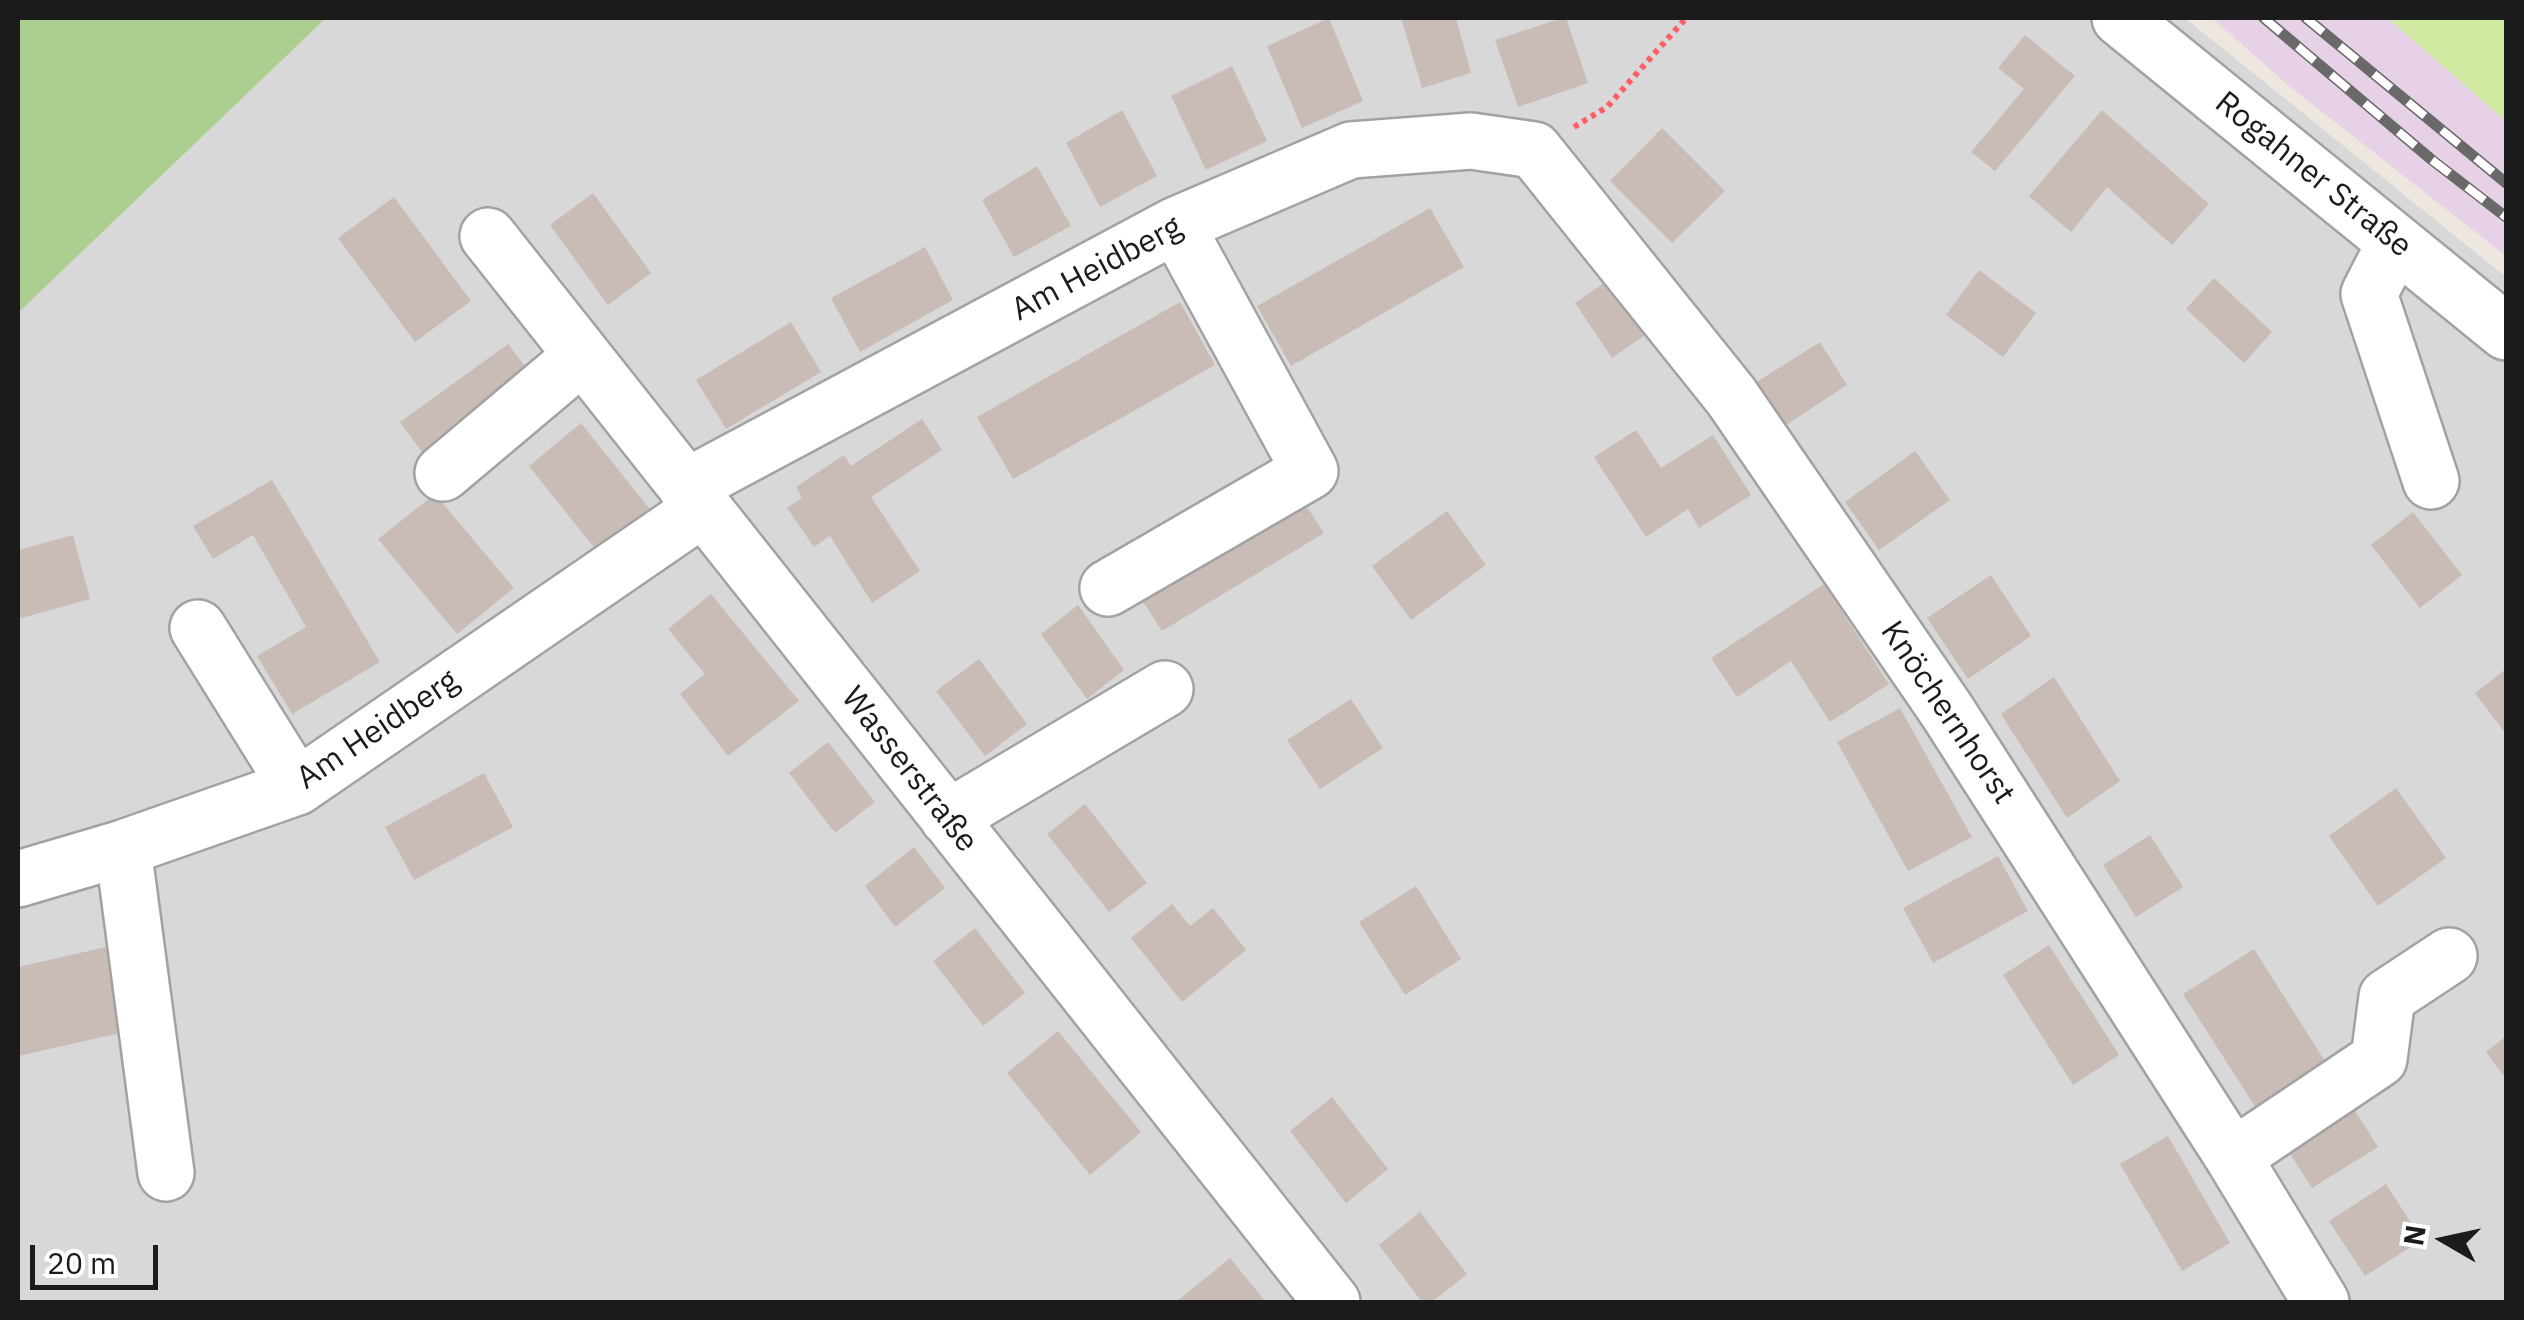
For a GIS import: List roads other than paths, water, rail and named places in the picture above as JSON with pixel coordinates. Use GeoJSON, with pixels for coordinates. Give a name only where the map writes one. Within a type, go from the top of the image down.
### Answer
{"type":"FeatureCollection","features":[{"type":"Feature","properties":{"kind":"street","name":"Rogahner Straße"},"geometry":{"type":"LineString","coordinates":[[2120,18],[2506,332]]}},
{"type":"Feature","properties":{"kind":"street","name":"Am Heidberg"},"geometry":{"type":"LineString","coordinates":[[18,879],[123,848],[297,787],[694,498],[1176,225],[1350,150],[1472,142],[1534,150]]}},
{"type":"Feature","properties":{"kind":"street","name":"Knöchernhorst"},"geometry":{"type":"LineString","coordinates":[[1534,150],[1731,396],[1948,710],[2234,1158],[2321,1302]]}},
{"type":"Feature","properties":{"kind":"street"},"geometry":{"type":"LineString","coordinates":[[1108,588],[1310,471],[1176,225]]}},
{"type":"Feature","properties":{"kind":"street","name":"Wasserstraße"},"geometry":{"type":"LineString","coordinates":[[488,236],[1332,1302]]}},
{"type":"Feature","properties":{"kind":"street"},"geometry":{"type":"LineString","coordinates":[[2396,243],[2369,294],[2431,481]]}},
{"type":"Feature","properties":{"kind":"street"},"geometry":{"type":"LineString","coordinates":[[444,473],[582,356]]}},
{"type":"Feature","properties":{"kind":"street"},"geometry":{"type":"LineString","coordinates":[[198,628],[297,787]]}},
{"type":"Feature","properties":{"kind":"street"},"geometry":{"type":"LineString","coordinates":[[948,818],[1165,689]]}},
{"type":"Feature","properties":{"kind":"street"},"geometry":{"type":"LineString","coordinates":[[123,848],[166,1174]]}},
{"type":"Feature","properties":{"kind":"street"},"geometry":{"type":"LineString","coordinates":[[2234,1158],[2379,1060],[2387,998],[2449,956]]}},
{"type":"Feature","properties":{"kind":"railway"},"geometry":{"type":"LineString","coordinates":[[2264,18],[2506,217]]}},
{"type":"Feature","properties":{"kind":"railway"},"geometry":{"type":"LineString","coordinates":[[2306,18],[2506,183]]}}]}
